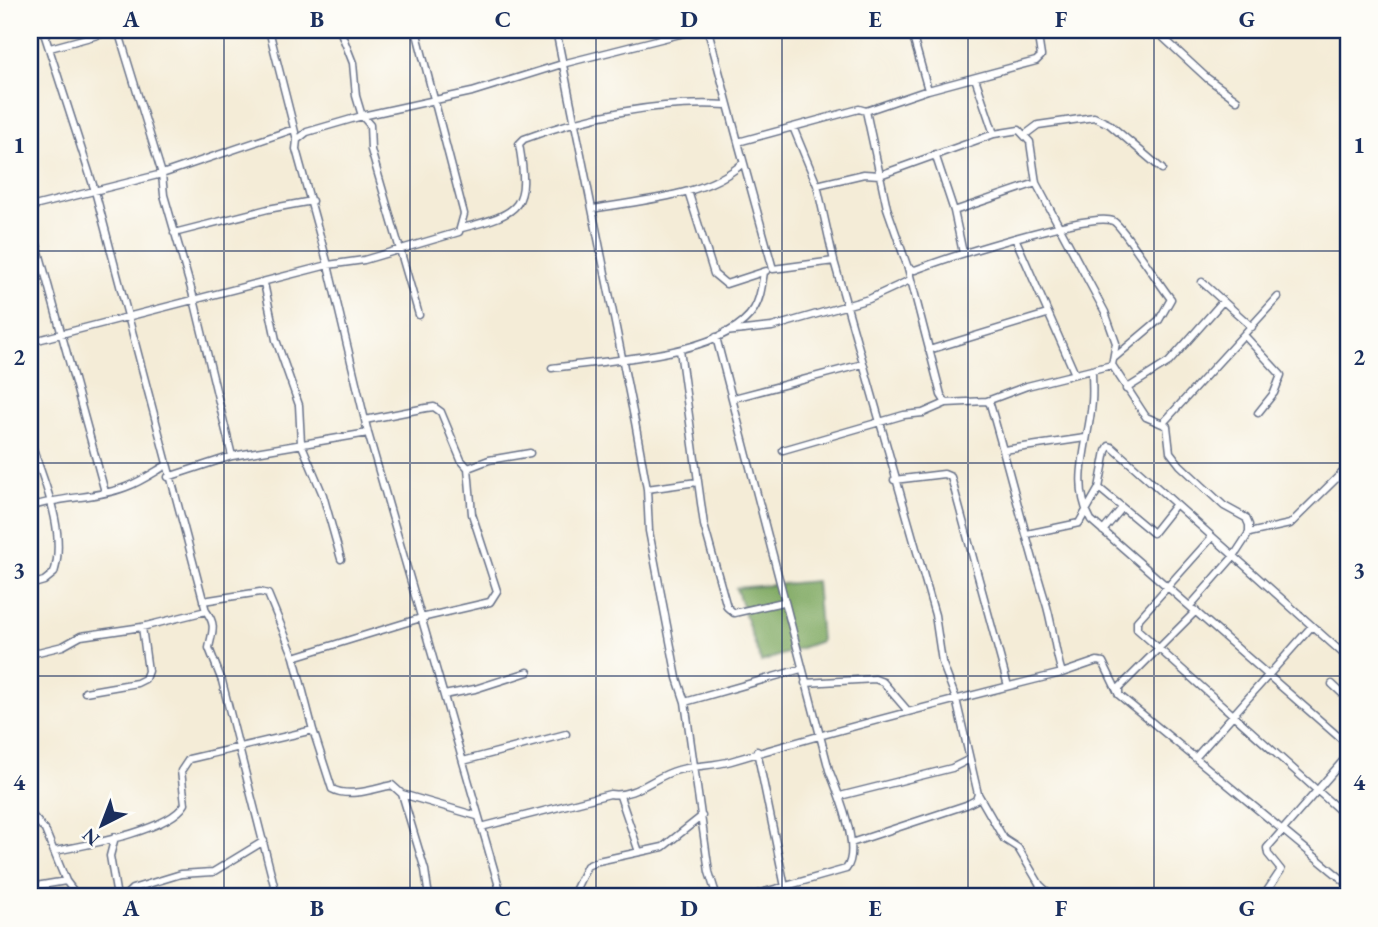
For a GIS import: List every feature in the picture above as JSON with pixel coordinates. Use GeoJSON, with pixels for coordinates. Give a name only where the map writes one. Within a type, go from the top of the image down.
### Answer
{"type":"FeatureCollection","features":[{"type":"Feature","properties":{"kind":"street"},"geometry":{"type":"LineString","coordinates":[[43,30],[95,191],[165,467],[206,611],[215,628],[209,648],[222,681],[277,897]]}},
{"type":"Feature","properties":{"kind":"street"},"geometry":{"type":"LineString","coordinates":[[50,48],[117,30],[162,174],[174,233],[194,299],[232,456]]}},
{"type":"Feature","properties":{"kind":"street"},"geometry":{"type":"LineString","coordinates":[[269,30],[297,140],[296,149],[312,201],[368,433],[502,897]]}},
{"type":"Feature","properties":{"kind":"street"},"geometry":{"type":"LineString","coordinates":[[340,30],[353,63],[356,96],[362,116],[370,125],[371,150],[419,315]]}},
{"type":"Feature","properties":{"kind":"street"},"geometry":{"type":"LineString","coordinates":[[416,30],[464,214],[462,228]]}},
{"type":"Feature","properties":{"kind":"street"},"geometry":{"type":"LineString","coordinates":[[556,30],[647,489],[649,531],[677,678],[685,702],[709,872],[718,897]]}},
{"type":"Feature","properties":{"kind":"street"},"geometry":{"type":"LineString","coordinates":[[297,140],[307,132],[362,116],[433,101],[696,30]]}},
{"type":"Feature","properties":{"kind":"street"},"geometry":{"type":"LineString","coordinates":[[708,30],[773,269]]}},
{"type":"Feature","properties":{"kind":"street"},"geometry":{"type":"LineString","coordinates":[[911,30],[928,89]]}},
{"type":"Feature","properties":{"kind":"street"},"geometry":{"type":"LineString","coordinates":[[738,142],[859,109],[866,111],[928,89],[1036,61],[1041,56],[1037,30]]}},
{"type":"Feature","properties":{"kind":"street"},"geometry":{"type":"LineString","coordinates":[[1155,30],[1206,78],[1237,100]]}},
{"type":"Feature","properties":{"kind":"street"},"geometry":{"type":"LineString","coordinates":[[975,78],[994,134]]}},
{"type":"Feature","properties":{"kind":"street"},"geometry":{"type":"LineString","coordinates":[[30,342],[328,265],[346,264],[455,234],[462,228],[498,218],[515,208],[525,191],[519,144],[524,138],[575,123],[684,104],[727,105]]}},
{"type":"Feature","properties":{"kind":"street"},"geometry":{"type":"LineString","coordinates":[[866,111],[890,220],[908,268],[941,395],[946,403]]}},
{"type":"Feature","properties":{"kind":"street"},"geometry":{"type":"LineString","coordinates":[[1026,134],[1038,125],[1094,117],[1109,124],[1162,170]]}},
{"type":"Feature","properties":{"kind":"street"},"geometry":{"type":"LineString","coordinates":[[793,127],[817,185],[834,261],[894,480],[935,615],[942,662],[956,699],[978,794],[1004,839],[1018,848],[1040,885],[1053,897]]}},
{"type":"Feature","properties":{"kind":"street"},"geometry":{"type":"LineString","coordinates":[[30,207],[162,174],[294,129]]}},
{"type":"Feature","properties":{"kind":"street"},"geometry":{"type":"LineString","coordinates":[[817,185],[864,174],[880,175],[994,134],[1019,130],[1026,134],[1030,142],[1036,183],[1061,225],[1105,312],[1116,343],[1113,362],[1126,388],[1146,417],[1164,422]]}},
{"type":"Feature","properties":{"kind":"street"},"geometry":{"type":"LineString","coordinates":[[935,154],[954,211],[963,253]]}},
{"type":"Feature","properties":{"kind":"street"},"geometry":{"type":"LineString","coordinates":[[593,209],[688,191],[729,176],[743,163]]}},
{"type":"Feature","properties":{"kind":"street"},"geometry":{"type":"LineString","coordinates":[[954,211],[1036,183]]}},
{"type":"Feature","properties":{"kind":"street"},"geometry":{"type":"LineString","coordinates":[[688,191],[714,274],[726,284],[773,269],[834,261]]}},
{"type":"Feature","properties":{"kind":"street"},"geometry":{"type":"LineString","coordinates":[[174,233],[268,209],[312,201]]}},
{"type":"Feature","properties":{"kind":"street"},"geometry":{"type":"LineString","coordinates":[[30,219],[105,492]]}},
{"type":"Feature","properties":{"kind":"street"},"geometry":{"type":"LineString","coordinates":[[783,450],[879,422],[923,413],[946,403],[987,401],[1027,386],[1113,362],[1159,320],[1171,299],[1114,221],[1061,225],[963,253],[915,270],[908,268]]}},
{"type":"Feature","properties":{"kind":"street"},"geometry":{"type":"LineString","coordinates":[[1016,240],[1075,374]]}},
{"type":"Feature","properties":{"kind":"street"},"geometry":{"type":"LineString","coordinates":[[552,368],[680,351],[716,337],[746,318],[755,307],[764,272]]}},
{"type":"Feature","properties":{"kind":"street"},"geometry":{"type":"LineString","coordinates":[[724,332],[772,327],[847,305],[910,280]]}},
{"type":"Feature","properties":{"kind":"street"},"geometry":{"type":"LineString","coordinates":[[1202,282],[1252,327]]}},
{"type":"Feature","properties":{"kind":"street"},"geometry":{"type":"LineString","coordinates":[[264,283],[276,340],[299,405],[301,443],[323,495],[341,559]]}},
{"type":"Feature","properties":{"kind":"street"},"geometry":{"type":"LineString","coordinates":[[1164,422],[1278,297]]}},
{"type":"Feature","properties":{"kind":"street"},"geometry":{"type":"LineString","coordinates":[[1126,388],[1169,362],[1223,301]]}},
{"type":"Feature","properties":{"kind":"street"},"geometry":{"type":"LineString","coordinates":[[929,350],[1047,314]]}},
{"type":"Feature","properties":{"kind":"street"},"geometry":{"type":"LineString","coordinates":[[1244,335],[1281,375],[1274,393],[1258,413]]}},
{"type":"Feature","properties":{"kind":"street"},"geometry":{"type":"LineString","coordinates":[[716,337],[734,398],[783,602],[829,770],[840,796],[851,843],[850,864],[846,869],[747,897]]}},
{"type":"Feature","properties":{"kind":"street"},"geometry":{"type":"LineString","coordinates":[[680,351],[704,525],[729,611],[783,602]]}},
{"type":"Feature","properties":{"kind":"street"},"geometry":{"type":"LineString","coordinates":[[734,398],[863,363]]}},
{"type":"Feature","properties":{"kind":"street"},"geometry":{"type":"LineString","coordinates":[[1092,369],[1092,404],[1085,439],[1081,494],[1087,513],[1103,531],[1348,745]]}},
{"type":"Feature","properties":{"kind":"street"},"geometry":{"type":"LineString","coordinates":[[987,401],[1004,450],[1062,673]]}},
{"type":"Feature","properties":{"kind":"street"},"geometry":{"type":"LineString","coordinates":[[294,657],[421,618],[490,602],[497,591],[472,514],[468,468],[461,460],[441,412],[434,407],[365,420]]}},
{"type":"Feature","properties":{"kind":"street"},"geometry":{"type":"LineString","coordinates":[[1119,695],[1119,688],[1159,649],[1234,556],[1249,533],[1246,518],[1224,506],[1180,466],[1170,452],[1164,422]]}},
{"type":"Feature","properties":{"kind":"street"},"geometry":{"type":"LineString","coordinates":[[168,477],[232,456],[368,433]]}},
{"type":"Feature","properties":{"kind":"street"},"geometry":{"type":"LineString","coordinates":[[1004,450],[1085,439]]}},
{"type":"Feature","properties":{"kind":"street"},"geometry":{"type":"LineString","coordinates":[[30,443],[50,500],[58,544],[58,562],[54,573],[44,581],[30,584]]}},
{"type":"Feature","properties":{"kind":"street"},"geometry":{"type":"LineString","coordinates":[[1027,534],[1079,523],[1099,488],[1109,446],[1348,658]]}},
{"type":"Feature","properties":{"kind":"street"},"geometry":{"type":"LineString","coordinates":[[468,468],[489,460],[530,453]]}},
{"type":"Feature","properties":{"kind":"street"},"geometry":{"type":"LineString","coordinates":[[30,507],[50,500],[126,487],[165,467]]}},
{"type":"Feature","properties":{"kind":"street"},"geometry":{"type":"LineString","coordinates":[[1249,533],[1290,524],[1348,467]]}},
{"type":"Feature","properties":{"kind":"street"},"geometry":{"type":"LineString","coordinates":[[894,480],[944,474],[951,477],[1007,686]]}},
{"type":"Feature","properties":{"kind":"street"},"geometry":{"type":"LineString","coordinates":[[647,489],[697,482]]}},
{"type":"Feature","properties":{"kind":"street"},"geometry":{"type":"LineString","coordinates":[[1099,488],[1153,533],[1176,504]]}},
{"type":"Feature","properties":{"kind":"street"},"geometry":{"type":"LineString","coordinates":[[1103,531],[1122,508]]}},
{"type":"Feature","properties":{"kind":"street"},"geometry":{"type":"LineString","coordinates":[[1212,537],[1135,625],[1348,818]]}},
{"type":"Feature","properties":{"kind":"street"},"geometry":{"type":"LineString","coordinates":[[203,601],[260,592],[268,594],[294,657],[332,789],[340,793],[392,785],[402,794],[477,816]]}},
{"type":"Feature","properties":{"kind":"street"},"geometry":{"type":"LineString","coordinates":[[30,654],[63,646],[80,636],[142,627],[206,611]]}},
{"type":"Feature","properties":{"kind":"street"},"geometry":{"type":"LineString","coordinates":[[1195,758],[1312,626]]}},
{"type":"Feature","properties":{"kind":"street"},"geometry":{"type":"LineString","coordinates":[[85,692],[137,683],[145,678],[148,671],[142,627]]}},
{"type":"Feature","properties":{"kind":"street"},"geometry":{"type":"LineString","coordinates":[[481,827],[610,794],[620,796],[678,770],[730,761],[757,751],[860,727],[907,710],[1062,673],[1097,661],[1103,662],[1119,695],[1348,884]]}},
{"type":"Feature","properties":{"kind":"street"},"geometry":{"type":"LineString","coordinates":[[685,702],[801,669]]}},
{"type":"Feature","properties":{"kind":"street"},"geometry":{"type":"LineString","coordinates":[[444,695],[475,689],[528,672]]}},
{"type":"Feature","properties":{"kind":"street"},"geometry":{"type":"LineString","coordinates":[[805,684],[875,678],[883,682],[907,710]]}},
{"type":"Feature","properties":{"kind":"street"},"geometry":{"type":"LineString","coordinates":[[1332,684],[1348,699]]}},
{"type":"Feature","properties":{"kind":"street"},"geometry":{"type":"LineString","coordinates":[[55,851],[116,837],[169,819],[181,811],[185,804],[185,790],[181,771],[189,759],[313,730]]}},
{"type":"Feature","properties":{"kind":"street"},"geometry":{"type":"LineString","coordinates":[[463,761],[566,734]]}},
{"type":"Feature","properties":{"kind":"street"},"geometry":{"type":"LineString","coordinates":[[757,751],[785,887]]}},
{"type":"Feature","properties":{"kind":"street"},"geometry":{"type":"LineString","coordinates":[[1263,897],[1282,870],[1268,854],[1267,848],[1348,755]]}},
{"type":"Feature","properties":{"kind":"street"},"geometry":{"type":"LineString","coordinates":[[840,796],[952,768],[968,760]]}},
{"type":"Feature","properties":{"kind":"street"},"geometry":{"type":"LineString","coordinates":[[402,794],[425,870],[429,897]]}},
{"type":"Feature","properties":{"kind":"street"},"geometry":{"type":"LineString","coordinates":[[851,843],[966,805],[976,800],[978,794]]}},
{"type":"Feature","properties":{"kind":"street"},"geometry":{"type":"LineString","coordinates":[[620,796],[639,852]]}},
{"type":"Feature","properties":{"kind":"street"},"geometry":{"type":"LineString","coordinates":[[30,813],[45,830],[66,881],[78,897]]}},
{"type":"Feature","properties":{"kind":"street"},"geometry":{"type":"LineString","coordinates":[[572,897],[587,866],[598,861],[663,847],[702,816]]}},
{"type":"Feature","properties":{"kind":"street"},"geometry":{"type":"LineString","coordinates":[[116,837],[110,856],[117,897]]}},
{"type":"Feature","properties":{"kind":"street"},"geometry":{"type":"LineString","coordinates":[[124,897],[132,889],[181,874],[212,872],[264,841]]}},
{"type":"Feature","properties":{"kind":"street"},"geometry":{"type":"LineString","coordinates":[[30,887],[66,881]]}},
{"type":"Feature","properties":{"kind":"street"},"geometry":{"type":"LineString","coordinates":[[1036,897],[1040,885]]}},
{"type":"Feature","properties":{"kind":"green space"},"geometry":{"type":"Polygon","coordinates":[[[816,581],[821,641],[761,662],[736,588],[816,581]]]}}]}
